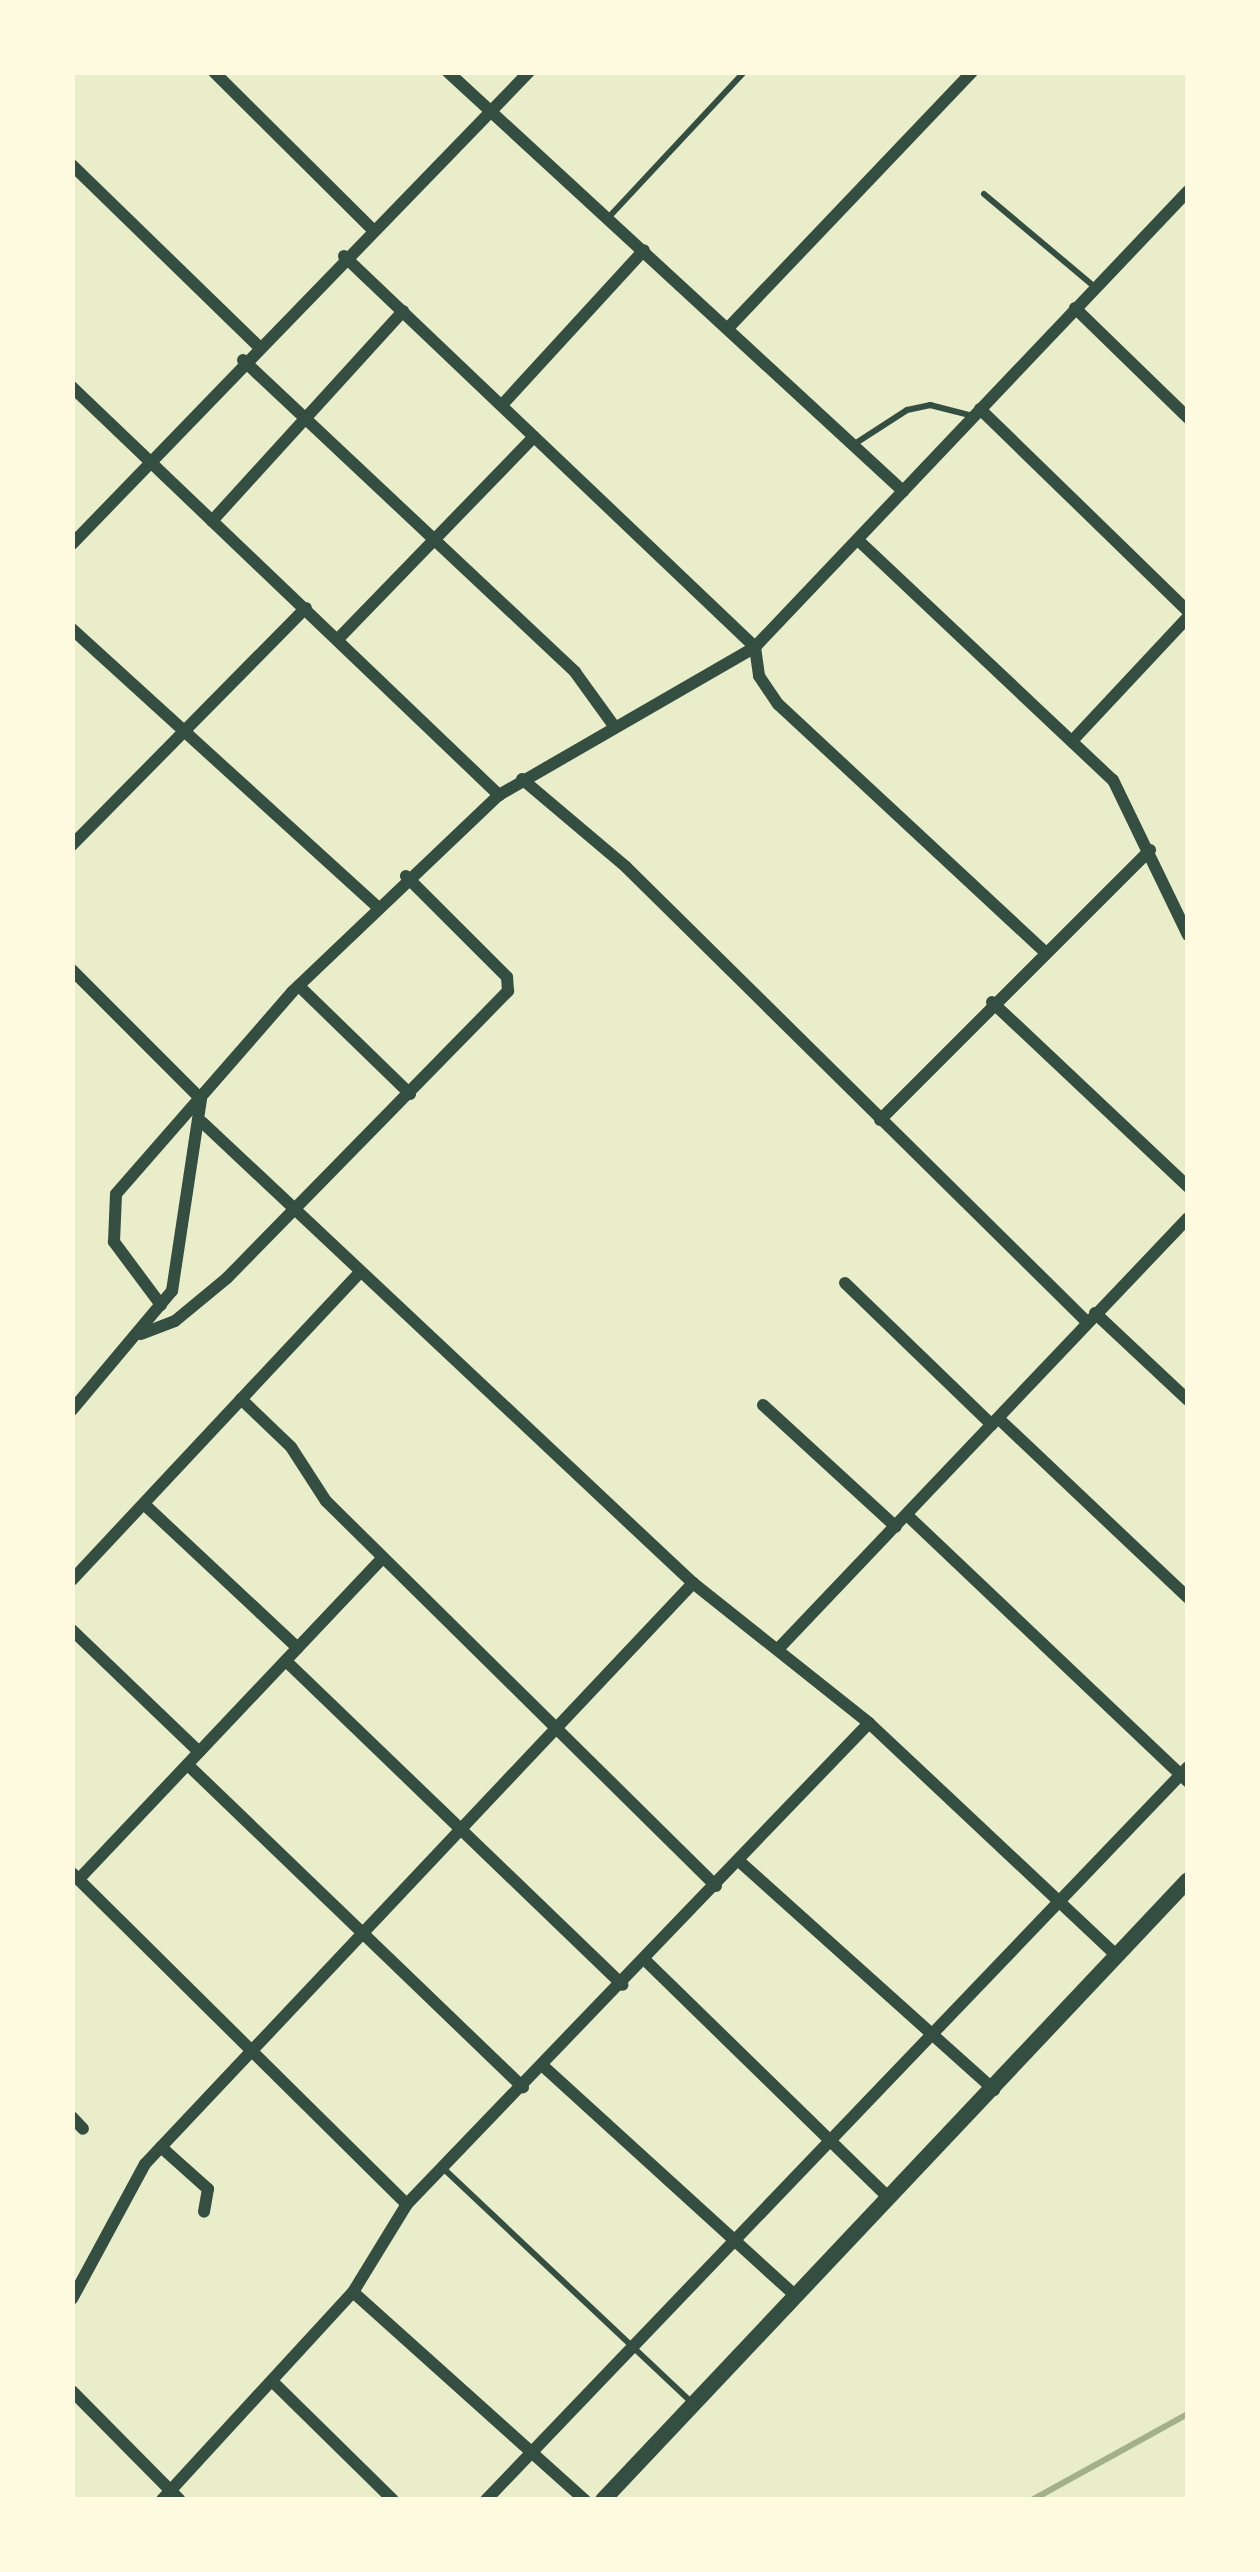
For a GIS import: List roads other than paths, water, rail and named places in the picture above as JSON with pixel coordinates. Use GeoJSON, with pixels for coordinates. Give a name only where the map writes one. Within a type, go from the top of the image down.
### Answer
{"type":"FeatureCollection","features":[{"type":"Feature","properties":{"kind":"main road"},"geometry":{"type":"LineString","coordinates":[[603,2500],[1188,1880]]}},
{"type":"Feature","properties":{"kind":"street"},"geometry":{"type":"LineString","coordinates":[[214,72],[372,230]]}},
{"type":"Feature","properties":{"kind":"street"},"geometry":{"type":"LineString","coordinates":[[448,72],[730,326],[903,491]]}},
{"type":"Feature","properties":{"kind":"street"},"geometry":{"type":"LineString","coordinates":[[72,544],[257,345],[529,72]]}},
{"type":"Feature","properties":{"kind":"street"},"geometry":{"type":"LineString","coordinates":[[730,326],[972,72]]}},
{"type":"Feature","properties":{"kind":"street"},"geometry":{"type":"LineString","coordinates":[[72,165],[257,345]]}},
{"type":"Feature","properties":{"kind":"street"},"geometry":{"type":"LineString","coordinates":[[161,1305],[114,1242],[116,1194],[299,986],[375,905],[499,795],[754,647],[1187,195]]}},
{"type":"Feature","properties":{"kind":"street"},"geometry":{"type":"LineString","coordinates":[[502,405],[644,250]]}},
{"type":"Feature","properties":{"kind":"street"},"geometry":{"type":"LineString","coordinates":[[344,256],[754,647],[759,676],[778,704],[1043,950]]}},
{"type":"Feature","properties":{"kind":"street"},"geometry":{"type":"LineString","coordinates":[[1075,308],[1188,418]]}},
{"type":"Feature","properties":{"kind":"street"},"geometry":{"type":"LineString","coordinates":[[212,520],[404,311]]}},
{"type":"Feature","properties":{"kind":"street"},"geometry":{"type":"LineString","coordinates":[[243,360],[307,415],[575,672],[614,726]]}},
{"type":"Feature","properties":{"kind":"street"},"geometry":{"type":"LineString","coordinates":[[72,387],[499,795]]}},
{"type":"Feature","properties":{"kind":"street"},"geometry":{"type":"LineString","coordinates":[[976,412],[1188,614],[1072,741]]}},
{"type":"Feature","properties":{"kind":"street"},"geometry":{"type":"LineString","coordinates":[[339,638],[535,437]]}},
{"type":"Feature","properties":{"kind":"street"},"geometry":{"type":"LineString","coordinates":[[859,541],[1125,797],[1188,935]]}},
{"type":"Feature","properties":{"kind":"street"},"geometry":{"type":"LineString","coordinates":[[72,845],[187,735],[306,608]]}},
{"type":"Feature","properties":{"kind":"street"},"geometry":{"type":"LineString","coordinates":[[72,629],[375,905]]}},
{"type":"Feature","properties":{"kind":"street"},"geometry":{"type":"LineString","coordinates":[[522,779],[626,867],[880,1120],[1091,1317],[1188,1400]]}},
{"type":"Feature","properties":{"kind":"street"},"geometry":{"type":"LineString","coordinates":[[880,1120],[1043,950],[1150,850]]}},
{"type":"Feature","properties":{"kind":"street"},"geometry":{"type":"LineString","coordinates":[[141,1334],[196,1306],[410,1094],[509,984],[406,876]]}},
{"type":"Feature","properties":{"kind":"street"},"geometry":{"type":"LineString","coordinates":[[72,970],[200,1099],[202,1122],[182,1255],[161,1305],[72,1410]]}},
{"type":"Feature","properties":{"kind":"street"},"geometry":{"type":"LineString","coordinates":[[299,986],[410,1094]]}},
{"type":"Feature","properties":{"kind":"street"},"geometry":{"type":"LineString","coordinates":[[992,1002],[1188,1187]]}},
{"type":"Feature","properties":{"kind":"street"},"geometry":{"type":"LineString","coordinates":[[202,1122],[358,1274],[693,1583],[869,1723],[1116,1955]]}},
{"type":"Feature","properties":{"kind":"street"},"geometry":{"type":"LineString","coordinates":[[780,1648],[1188,1218]]}},
{"type":"Feature","properties":{"kind":"street"},"geometry":{"type":"LineString","coordinates":[[72,1580],[358,1274]]}},
{"type":"Feature","properties":{"kind":"street"},"geometry":{"type":"LineString","coordinates":[[845,1283],[1188,1598]]}},
{"type":"Feature","properties":{"kind":"street"},"geometry":{"type":"LineString","coordinates":[[241,1399],[383,1558],[552,1730],[716,1886]]}},
{"type":"Feature","properties":{"kind":"street"},"geometry":{"type":"LineString","coordinates":[[763,1405],[896,1527]]}},
{"type":"Feature","properties":{"kind":"street"},"geometry":{"type":"LineString","coordinates":[[145,1505],[298,1648]]}},
{"type":"Feature","properties":{"kind":"street"},"geometry":{"type":"LineString","coordinates":[[486,2500],[931,2032],[1186,1775],[908,1516]]}},
{"type":"Feature","properties":{"kind":"street"},"geometry":{"type":"LineString","coordinates":[[383,1558],[188,1766],[75,1876],[256,2047],[407,2204]]}},
{"type":"Feature","properties":{"kind":"street"},"geometry":{"type":"LineString","coordinates":[[72,2299],[161,2147],[454,1831],[693,1583]]}},
{"type":"Feature","properties":{"kind":"street"},"geometry":{"type":"LineString","coordinates":[[72,1630],[199,1753]]}},
{"type":"Feature","properties":{"kind":"street"},"geometry":{"type":"LineString","coordinates":[[286,1661],[454,1831],[622,1985]]}},
{"type":"Feature","properties":{"kind":"street"},"geometry":{"type":"LineString","coordinates":[[72,2391],[171,2497],[353,2292],[407,2204],[869,1723]]}},
{"type":"Feature","properties":{"kind":"street"},"geometry":{"type":"LineString","coordinates":[[188,1766],[523,2087]]}},
{"type":"Feature","properties":{"kind":"street"},"geometry":{"type":"LineString","coordinates":[[739,1862],[994,2090]]}},
{"type":"Feature","properties":{"kind":"street"},"geometry":{"type":"LineString","coordinates":[[645,1960],[889,2198]]}},
{"type":"Feature","properties":{"kind":"street"},"geometry":{"type":"LineString","coordinates":[[543,2066],[796,2296]]}},
{"type":"Feature","properties":{"kind":"street"},"geometry":{"type":"LineString","coordinates":[[72,2117],[83,2129]]}},
{"type":"Feature","properties":{"kind":"street"},"geometry":{"type":"LineString","coordinates":[[161,2147],[208,2189],[204,2212]]}},
{"type":"Feature","properties":{"kind":"street"},"geometry":{"type":"LineString","coordinates":[[353,2292],[535,2449],[585,2500]]}},
{"type":"Feature","properties":{"kind":"street"},"geometry":{"type":"LineString","coordinates":[[273,2382],[393,2500]]}},
{"type":"Feature","properties":{"kind":"lane"},"geometry":{"type":"LineString","coordinates":[[608,218],[743,72]]}},
{"type":"Feature","properties":{"kind":"lane"},"geometry":{"type":"LineString","coordinates":[[984,194],[1096,287]]}},
{"type":"Feature","properties":{"kind":"lane"},"geometry":{"type":"LineString","coordinates":[[854,444],[907,410],[930,405],[976,412]]}},
{"type":"Feature","properties":{"kind":"lane"},"geometry":{"type":"LineString","coordinates":[[441,2167],[631,2350],[695,2405]]}},
{"type":"Feature","properties":{"kind":"waterway"},"geometry":{"type":"LineString","coordinates":[[1032,2500],[1188,2414]]}}]}
